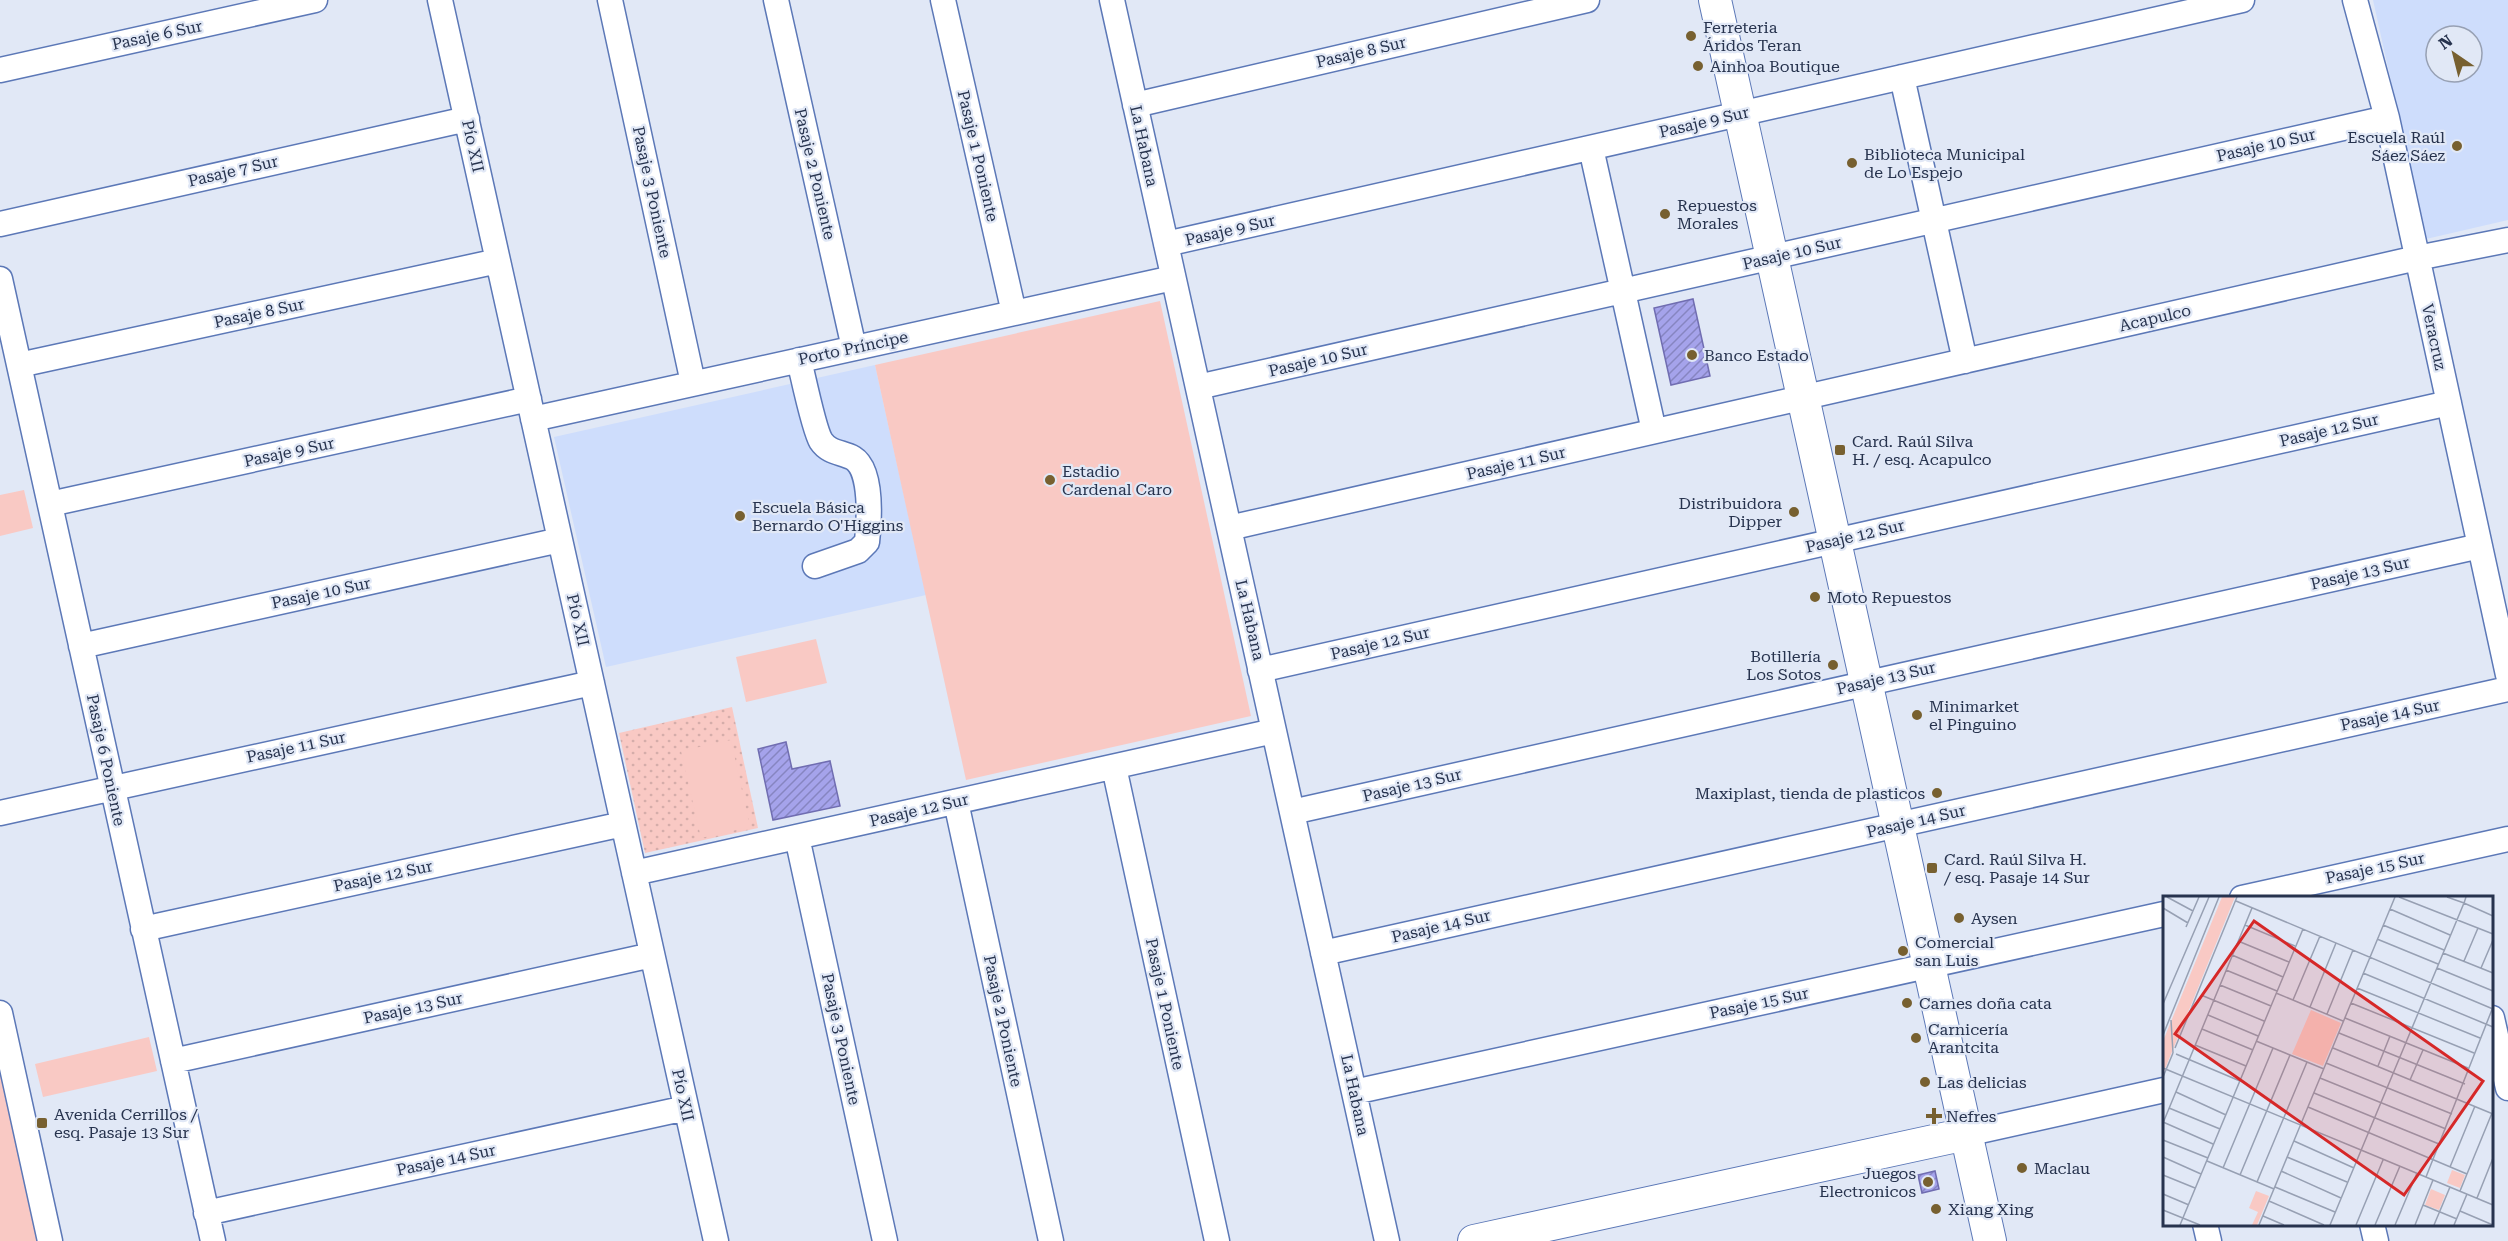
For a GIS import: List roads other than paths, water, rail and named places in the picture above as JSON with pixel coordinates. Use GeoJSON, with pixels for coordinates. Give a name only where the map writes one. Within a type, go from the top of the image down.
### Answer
{"type":"FeatureCollection","features":[{"type":"Feature","properties":{"kind":"main road"},"geometry":{"type":"LineString","coordinates":[[1715,0],[1990,1241]]}},
{"type":"Feature","properties":{"kind":"main road"},"geometry":{"type":"LineString","coordinates":[[1474,1241],[1966,1134]]}},
{"type":"Feature","properties":{"kind":"street","name":"Pasaje 6 Sur"},"geometry":{"type":"LineString","coordinates":[[0,70],[315,0]]}},
{"type":"Feature","properties":{"kind":"street","name":"Pío XII"},"geometry":{"type":"LineString","coordinates":[[441,0],[716,1241]]}},
{"type":"Feature","properties":{"kind":"street","name":"Pasaje 3 Poniente"},"geometry":{"type":"LineString","coordinates":[[610,0],[693,383]]}},
{"type":"Feature","properties":{"kind":"street","name":"Pasaje 2 Poniente"},"geometry":{"type":"LineString","coordinates":[[776,0],[854,348]]}},
{"type":"Feature","properties":{"kind":"street","name":"Pasaje 1 Poniente"},"geometry":{"type":"LineString","coordinates":[[943,0],[1014,313]]}},
{"type":"Feature","properties":{"kind":"street","name":"La Habana"},"geometry":{"type":"LineString","coordinates":[[1112,0],[1387,1241]]}},
{"type":"Feature","properties":{"kind":"street","name":"Pasaje 8 Sur"},"geometry":{"type":"LineString","coordinates":[[1135,105],[1587,0]]}},
{"type":"Feature","properties":{"kind":"street","name":"Pasaje 9 Sur"},"geometry":{"type":"LineString","coordinates":[[1166,244],[1902,77],[2200,5],[2242,0]]}},
{"type":"Feature","properties":{"kind":"street","name":"Veracruz"},"geometry":{"type":"LineString","coordinates":[[2355,0],[2387,118],[2508,675]]}},
{"type":"Feature","properties":{"kind":"street"},"geometry":{"type":"LineString","coordinates":[[1902,77],[1965,361]]}},
{"type":"Feature","properties":{"kind":"street","name":"Pasaje 10 Sur"},"geometry":{"type":"LineString","coordinates":[[1198,387],[2387,118]]}},
{"type":"Feature","properties":{"kind":"street","name":"Pasaje 7 Sur"},"geometry":{"type":"LineString","coordinates":[[0,224],[467,119]]}},
{"type":"Feature","properties":{"kind":"street"},"geometry":{"type":"LineString","coordinates":[[1591,148],[1654,431]]}},
{"type":"Feature","properties":{"kind":"street","name":"Acapulco"},"geometry":{"type":"LineString","coordinates":[[1803,398],[2417,258],[2508,240]]}},
{"type":"Feature","properties":{"kind":"street","name":"Pasaje 8 Sur"},"geometry":{"type":"LineString","coordinates":[[19,365],[498,261]]}},
{"type":"Feature","properties":{"kind":"street","name":"Porto Príncipe"},"geometry":{"type":"LineString","coordinates":[[531,409],[693,383],[1173,278]]}},
{"type":"Feature","properties":{"kind":"street","name":"Pasaje 6 Poniente"},"geometry":{"type":"LineString","coordinates":[[0,279],[213,1241]]}},
{"type":"Feature","properties":{"kind":"street"},"geometry":{"type":"LineString","coordinates":[[799,360],[821,440],[833,452],[855,459],[861,467],[869,502],[867,542],[858,551],[815,566]]}},
{"type":"Feature","properties":{"kind":"street","name":"Pasaje 11 Sur"},"geometry":{"type":"LineString","coordinates":[[1229,528],[1803,398]]}},
{"type":"Feature","properties":{"kind":"street","name":"Pasaje 12 Sur"},"geometry":{"type":"LineString","coordinates":[[1260,670],[2449,403]]}},
{"type":"Feature","properties":{"kind":"street","name":"Pasaje 9 Sur"},"geometry":{"type":"LineString","coordinates":[[50,504],[531,409]]}},
{"type":"Feature","properties":{"kind":"street","name":"Pasaje 10 Sur"},"geometry":{"type":"LineString","coordinates":[[81,646],[560,540]]}},
{"type":"Feature","properties":{"kind":"street","name":"Pasaje 13 Sur"},"geometry":{"type":"LineString","coordinates":[[1292,812],[2480,546]]}},
{"type":"Feature","properties":{"kind":"street","name":"Pasaje 11 Sur"},"geometry":{"type":"LineString","coordinates":[[0,813],[592,683]]}},
{"type":"Feature","properties":{"kind":"street","name":"Pasaje 14 Sur"},"geometry":{"type":"LineString","coordinates":[[1323,953],[2508,689]]}},
{"type":"Feature","properties":{"kind":"street","name":"Pasaje 12 Sur"},"geometry":{"type":"LineString","coordinates":[[634,873],[1274,731]]}},
{"type":"Feature","properties":{"kind":"street","name":"Pasaje 1 Poniente"},"geometry":{"type":"LineString","coordinates":[[1114,766],[1217,1241]]}},
{"type":"Feature","properties":{"kind":"street","name":"Pasaje 2 Poniente"},"geometry":{"type":"LineString","coordinates":[[956,802],[1051,1241]]}},
{"type":"Feature","properties":{"kind":"street","name":"Pasaje 12 Sur"},"geometry":{"type":"LineString","coordinates":[[143,929],[623,824]]}},
{"type":"Feature","properties":{"kind":"street","name":"Pasaje 3 Poniente"},"geometry":{"type":"LineString","coordinates":[[797,837],[885,1241]]}},
{"type":"Feature","properties":{"kind":"street","name":"Pasaje 15 Sur"},"geometry":{"type":"LineString","coordinates":[[2247,896],[2508,839]]}},
{"type":"Feature","properties":{"kind":"street","name":"Pasaje 15 Sur"},"geometry":{"type":"LineString","coordinates":[[1354,1092],[2163,915]]}},
{"type":"Feature","properties":{"kind":"street","name":"Pasaje 13 Sur"},"geometry":{"type":"LineString","coordinates":[[173,1060],[652,955]]}},
{"type":"Feature","properties":{"kind":"street"},"geometry":{"type":"LineString","coordinates":[[0,1013],[50,1241]]}},
{"type":"Feature","properties":{"kind":"street"},"geometry":{"type":"LineString","coordinates":[[2497,1017],[2508,1088]]}},
{"type":"Feature","properties":{"kind":"street"},"geometry":{"type":"LineString","coordinates":[[1966,1134],[2163,1090]]}},
{"type":"Feature","properties":{"kind":"street","name":"Pasaje 14 Sur"},"geometry":{"type":"LineString","coordinates":[[206,1213],[686,1108]]}},
{"type":"Feature","properties":{"kind":"street"},"geometry":{"type":"LineString","coordinates":[[2205,1226],[2209,1241]]}},
{"type":"Feature","properties":{"kind":"street"},"geometry":{"type":"LineString","coordinates":[[2373,1226],[2376,1241]]}},
{"type":"Feature","properties":{"kind":"place","name":"Ferreteria Áridos Teran"},"geometry":{"type":"Point","coordinates":[1691,36]}},
{"type":"Feature","properties":{"kind":"place","name":"Ainhoa Boutique"},"geometry":{"type":"Point","coordinates":[1698,66]}},
{"type":"Feature","properties":{"kind":"place","name":"Escuela Raúl Sáez Sáez"},"geometry":{"type":"Point","coordinates":[2457,146]}},
{"type":"Feature","properties":{"kind":"place","name":"Biblioteca Municipal de Lo Espejo"},"geometry":{"type":"Point","coordinates":[1852,163]}},
{"type":"Feature","properties":{"kind":"place","name":"Repuestos Morales"},"geometry":{"type":"Point","coordinates":[1665,214]}},
{"type":"Feature","properties":{"kind":"place","name":"Banco Estado"},"geometry":{"type":"Point","coordinates":[1692,355]}},
{"type":"Feature","properties":{"kind":"place","name":"Card. Raúl Silva H. / esq. Acapulco"},"geometry":{"type":"Point","coordinates":[1840,450]}},
{"type":"Feature","properties":{"kind":"place","name":"Estadio Cardenal Caro"},"geometry":{"type":"Point","coordinates":[1050,480]}},
{"type":"Feature","properties":{"kind":"place","name":"Distribuidora Dipper"},"geometry":{"type":"Point","coordinates":[1794,512]}},
{"type":"Feature","properties":{"kind":"place","name":"Escuela Básica Bernardo O'Higgins"},"geometry":{"type":"Point","coordinates":[740,516]}},
{"type":"Feature","properties":{"kind":"place","name":"Moto Repuestos"},"geometry":{"type":"Point","coordinates":[1815,597]}},
{"type":"Feature","properties":{"kind":"place","name":"Botillería Los Sotos"},"geometry":{"type":"Point","coordinates":[1833,665]}},
{"type":"Feature","properties":{"kind":"place","name":"Minimarket el Pinguino"},"geometry":{"type":"Point","coordinates":[1917,715]}},
{"type":"Feature","properties":{"kind":"place","name":"Maxiplast, tienda de plasticos"},"geometry":{"type":"Point","coordinates":[1937,793]}},
{"type":"Feature","properties":{"kind":"place","name":"Card. Raúl Silva H. / esq. Pasaje 14 Sur"},"geometry":{"type":"Point","coordinates":[1932,868]}},
{"type":"Feature","properties":{"kind":"place","name":"Aysen"},"geometry":{"type":"Point","coordinates":[1959,918]}},
{"type":"Feature","properties":{"kind":"place","name":"Comercial san Luis"},"geometry":{"type":"Point","coordinates":[1903,951]}},
{"type":"Feature","properties":{"kind":"place","name":"Carnes doña cata"},"geometry":{"type":"Point","coordinates":[1907,1003]}},
{"type":"Feature","properties":{"kind":"place","name":"Carnicería Arantcita"},"geometry":{"type":"Point","coordinates":[1916,1038]}},
{"type":"Feature","properties":{"kind":"place","name":"Las delicias"},"geometry":{"type":"Point","coordinates":[1925,1082]}},
{"type":"Feature","properties":{"kind":"place","name":"Nefres"},"geometry":{"type":"Point","coordinates":[1934,1116]}},
{"type":"Feature","properties":{"kind":"place","name":"Avenida Cerrillos / esq. Pasaje 13 Sur"},"geometry":{"type":"Point","coordinates":[42,1123]}},
{"type":"Feature","properties":{"kind":"place","name":"Maclau"},"geometry":{"type":"Point","coordinates":[2022,1168]}},
{"type":"Feature","properties":{"kind":"place","name":"Juegos Electronicos"},"geometry":{"type":"Point","coordinates":[1928,1182]}},
{"type":"Feature","properties":{"kind":"place","name":"Xiang Xing"},"geometry":{"type":"Point","coordinates":[1936,1209]}}]}
